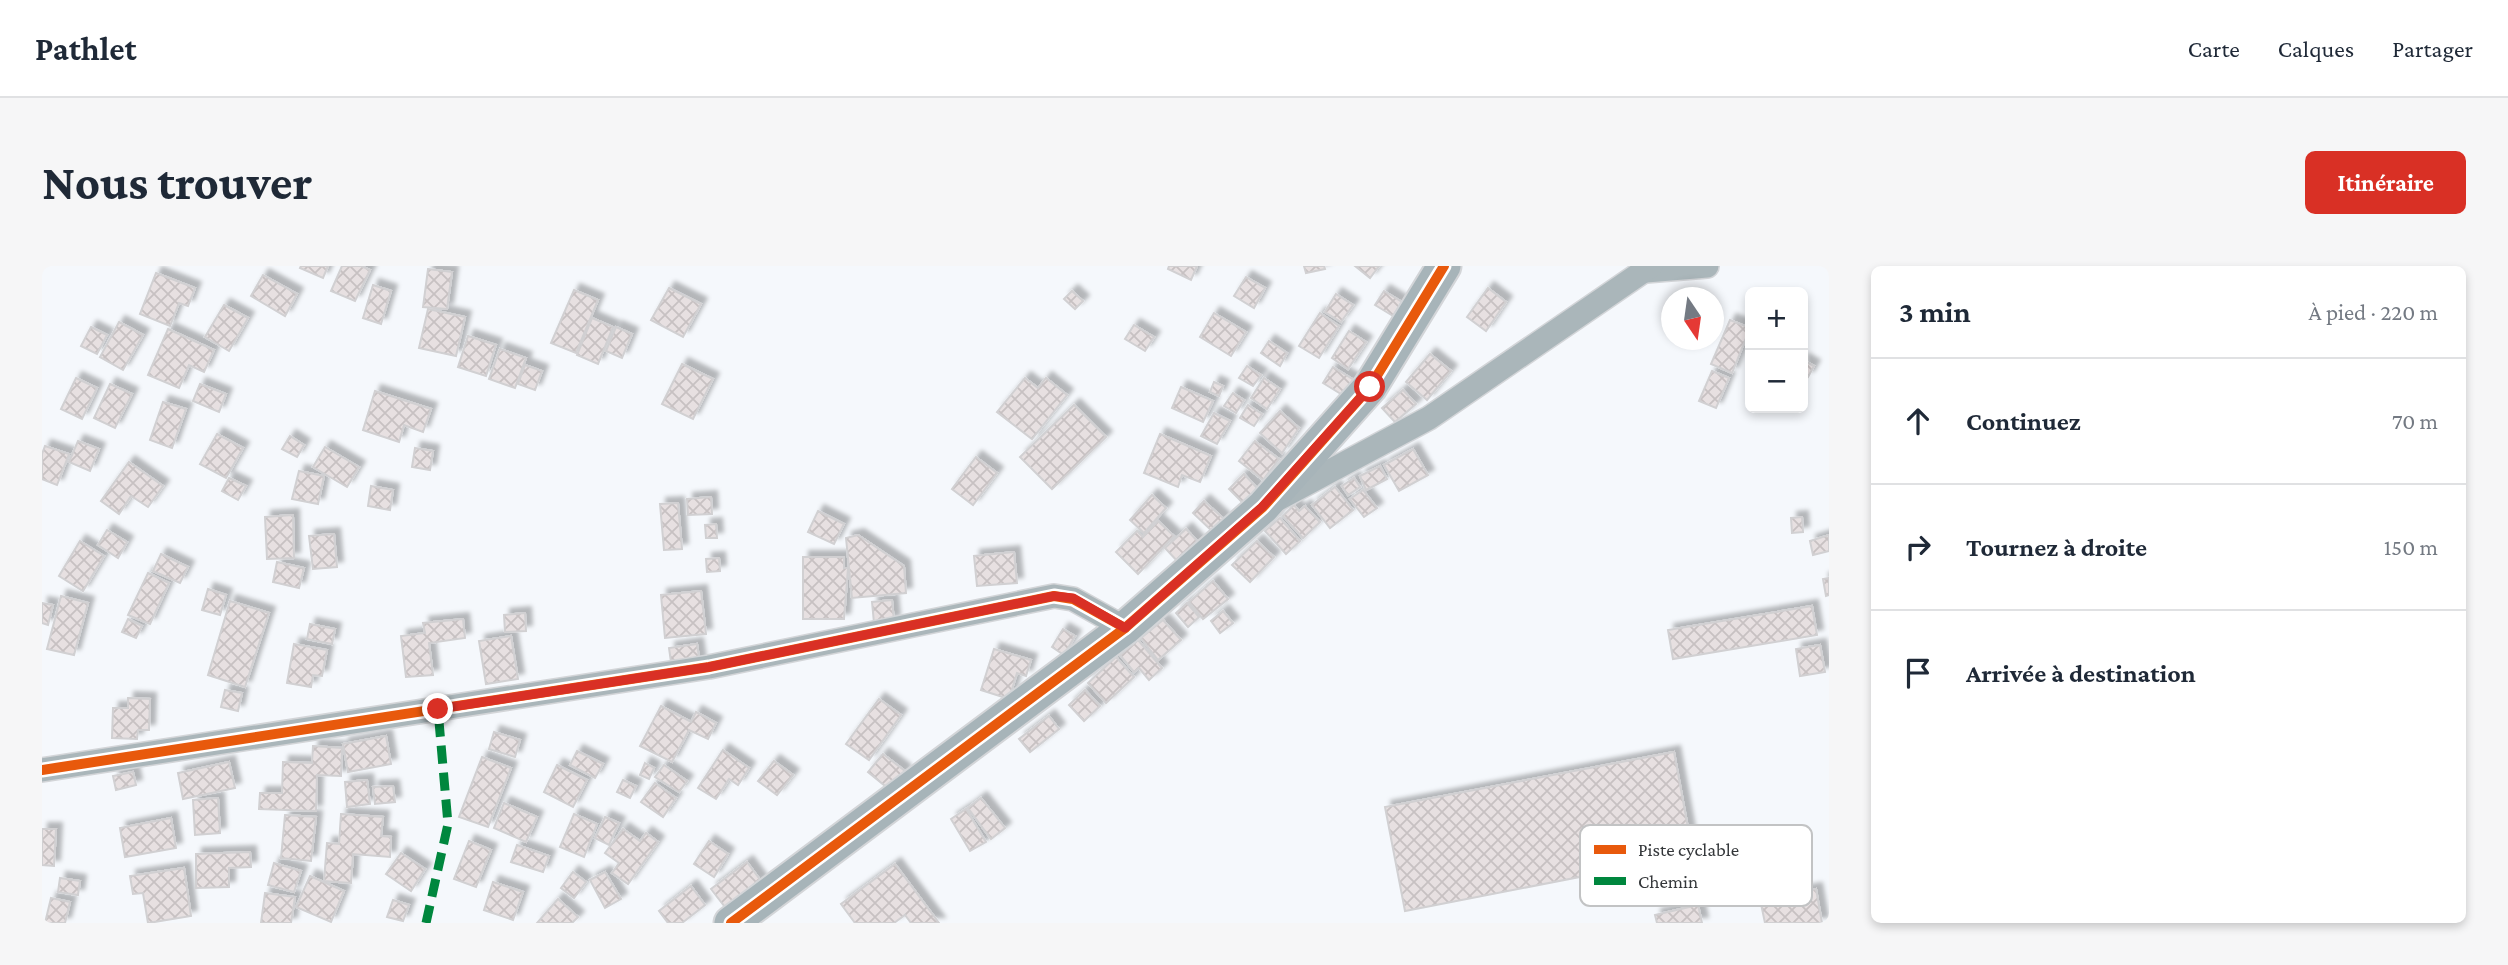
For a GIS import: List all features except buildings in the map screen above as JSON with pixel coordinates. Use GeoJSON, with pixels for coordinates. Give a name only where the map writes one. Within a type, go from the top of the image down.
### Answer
{"type":"FeatureCollection","features":[{"type":"Feature","properties":{"kind":"street"},"geometry":{"type":"LineString","coordinates":[[731,923],[1125,628],[1262,507],[1370,387],[1444,266]]}},
{"type":"Feature","properties":{"kind":"street"},"geometry":{"type":"LineString","coordinates":[[1262,507],[1429,418],[1648,269],[1707,266]]}},
{"type":"Feature","properties":{"kind":"street"},"geometry":{"type":"LineString","coordinates":[[42,770],[709,667],[1054,596],[1073,598],[1125,628]]}},
{"type":"Feature","properties":{"kind":"marked path"},"geometry":{"type":"LineString","coordinates":[[426,923],[448,824],[438,710]]}},
{"type":"Feature","properties":{"kind":"cycle path"},"geometry":{"type":"LineString","coordinates":[[731,923],[1125,628],[1263,507],[1370,387],[1444,266]]}},
{"type":"Feature","properties":{"kind":"cycle path"},"geometry":{"type":"LineString","coordinates":[[42,770],[709,667],[1054,596],[1073,599],[1125,628]]}},
{"type":"Feature","properties":{"kind":"route"},"geometry":{"type":"LineString","coordinates":[[438,709],[709,667],[1054,596],[1073,598],[1125,628],[1262,507],[1370,387]]}}]}
